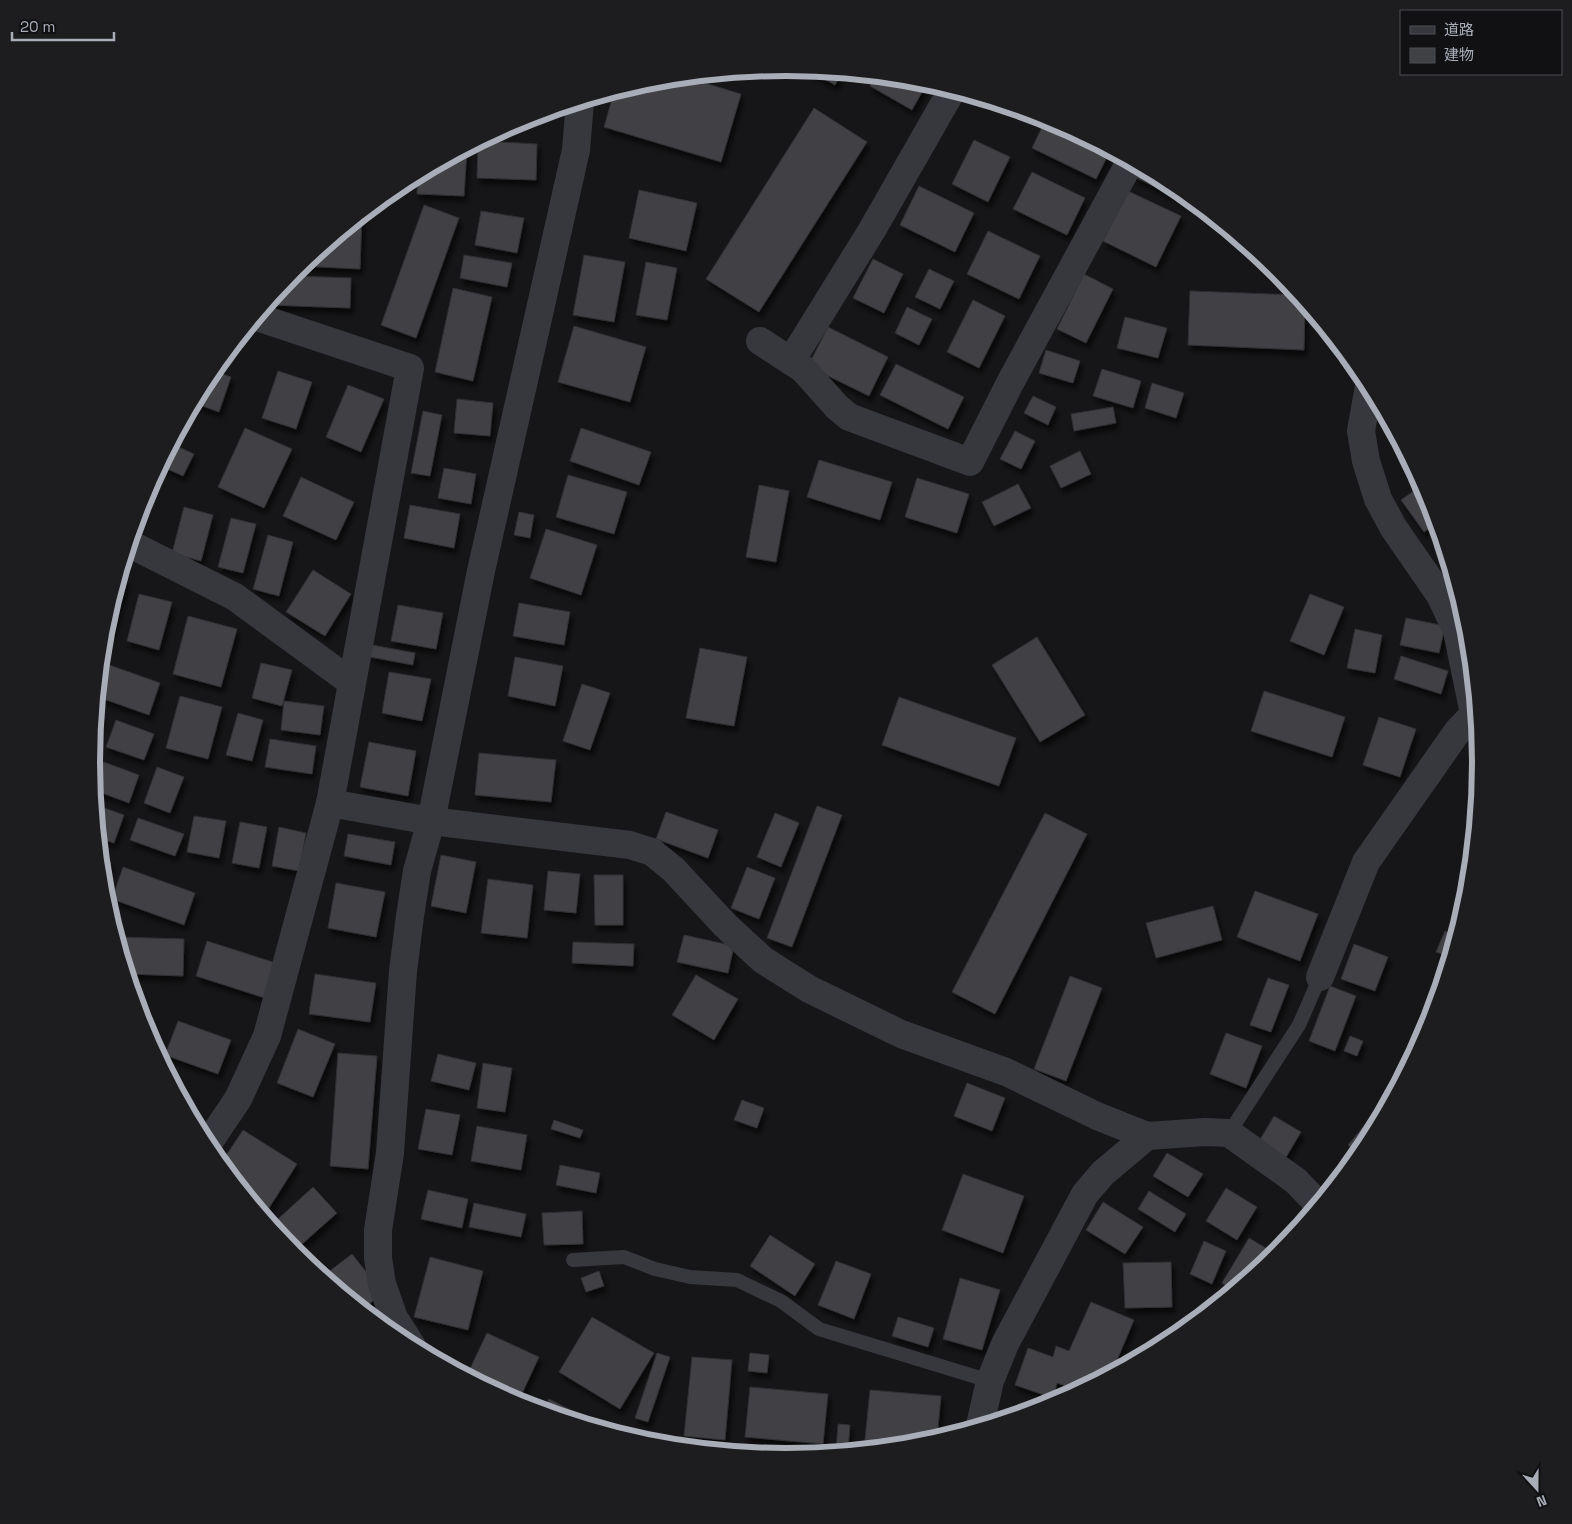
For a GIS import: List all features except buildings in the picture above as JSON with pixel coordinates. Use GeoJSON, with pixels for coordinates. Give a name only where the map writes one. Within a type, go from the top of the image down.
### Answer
{"type":"FeatureCollection","features":[{"type":"Feature","properties":{"kind":"street"},"geometry":{"type":"LineString","coordinates":[[791,361],[872,230],[948,96]]}},
{"type":"Feature","properties":{"kind":"street"},"geometry":{"type":"LineString","coordinates":[[401,1329],[394,1318],[382,1284],[378,1258],[378,1230],[390,1153],[402,971],[417,871],[430,821],[480,571],[576,150],[579,109]]}},
{"type":"Feature","properties":{"kind":"street"},"geometry":{"type":"LineString","coordinates":[[760,341],[803,369],[837,407],[850,418],[970,462],[1010,383],[1127,167]]}},
{"type":"Feature","properties":{"kind":"street"},"geometry":{"type":"LineString","coordinates":[[212,1137],[238,1099],[267,1036],[330,803],[410,368],[263,319]]}},
{"type":"Feature","properties":{"kind":"street"},"geometry":{"type":"LineString","coordinates":[[1367,398],[1361,431],[1366,462],[1378,499],[1393,527],[1440,595],[1457,632],[1466,673]]}},
{"type":"Feature","properties":{"kind":"street"},"geometry":{"type":"LineString","coordinates":[[136,547],[235,597],[351,682]]}},
{"type":"Feature","properties":{"kind":"street"},"geometry":{"type":"LineString","coordinates":[[1320,977],[1366,862],[1456,732],[1470,718]]}},
{"type":"Feature","properties":{"kind":"street"},"geometry":{"type":"LineString","coordinates":[[330,803],[430,821],[630,845],[652,852],[674,870],[725,924],[763,960],[809,989],[901,1034],[1006,1072],[1097,1116],[1147,1136],[1204,1132],[1228,1134],[1296,1181],[1314,1199]]}},
{"type":"Feature","properties":{"kind":"street"},"geometry":{"type":"LineString","coordinates":[[982,1418],[990,1382],[1006,1344],[1084,1194],[1103,1173],[1147,1136]]}},
{"type":"Feature","properties":{"kind":"lane"},"geometry":{"type":"LineString","coordinates":[[1228,1134],[1298,1025],[1320,977]]}},
{"type":"Feature","properties":{"kind":"lane"},"geometry":{"type":"LineString","coordinates":[[573,1260],[624,1257],[655,1269],[690,1277],[737,1280],[781,1301],[819,1329],[990,1382]]}}]}
